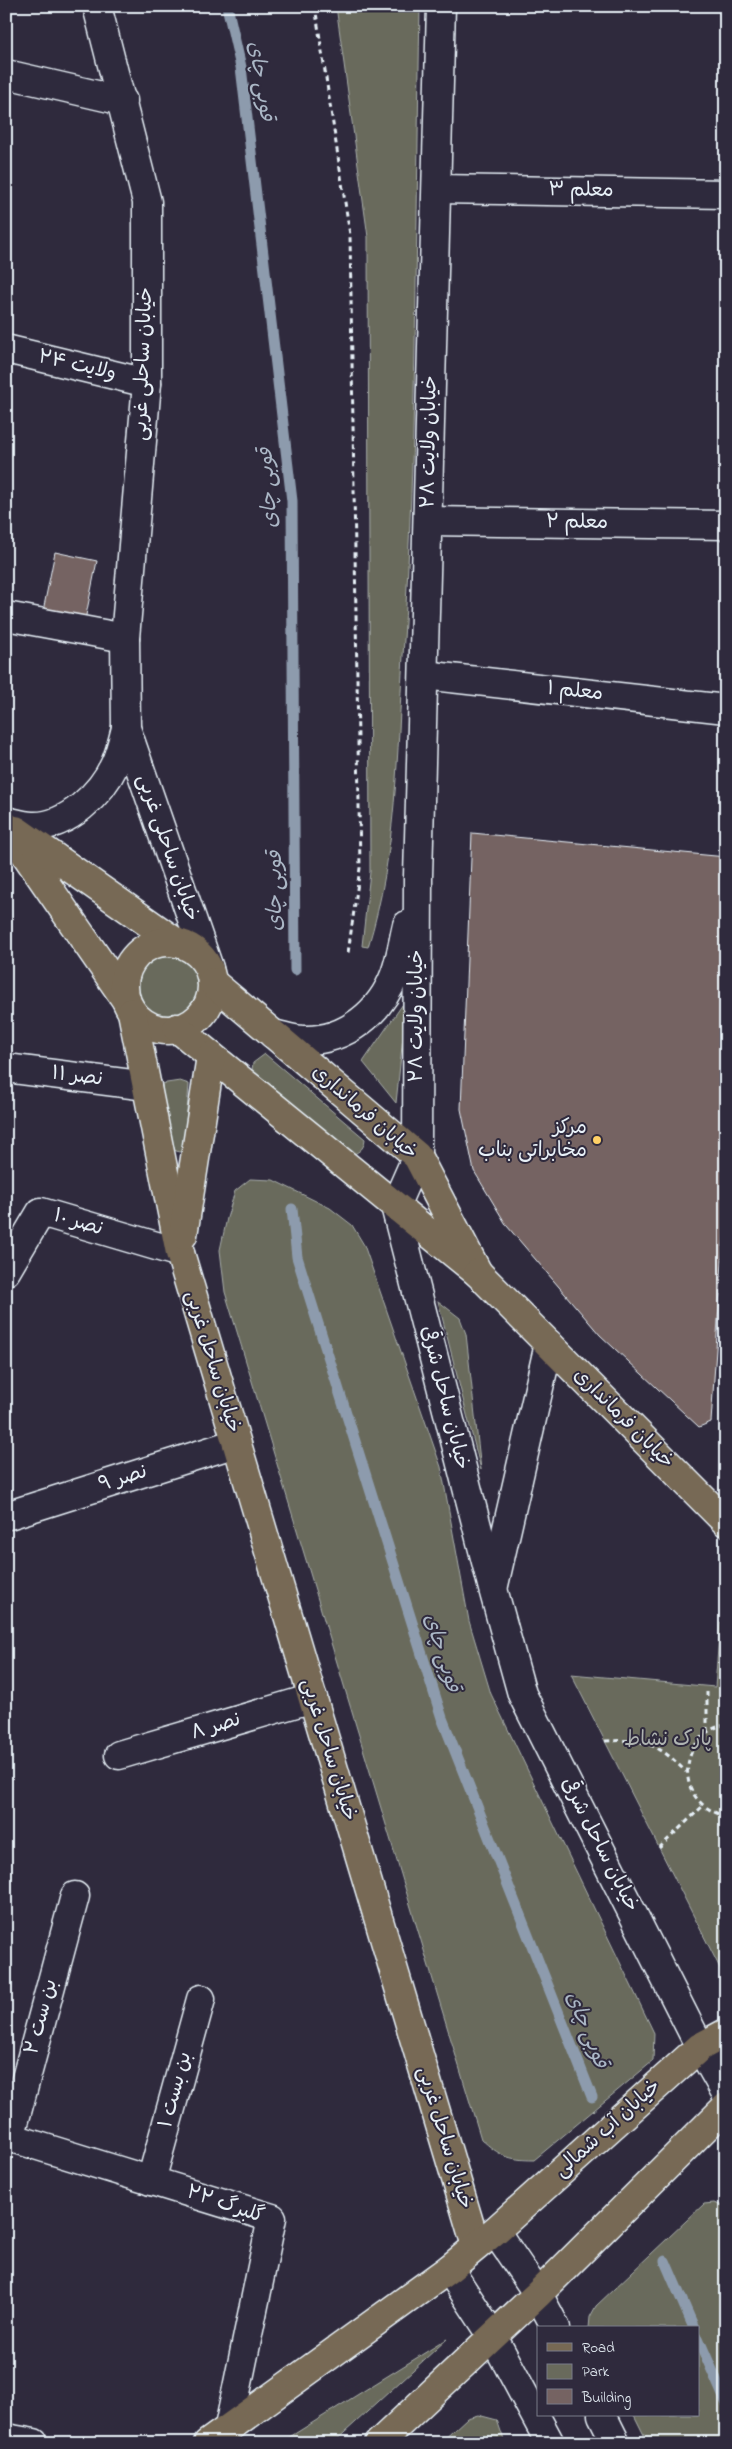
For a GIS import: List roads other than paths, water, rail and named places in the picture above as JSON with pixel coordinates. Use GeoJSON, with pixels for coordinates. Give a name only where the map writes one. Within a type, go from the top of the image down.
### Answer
{"type":"FeatureCollection","features":[{"type":"Feature","properties":{"kind":"main road"},"geometry":{"type":"LineString","coordinates":[[6,823],[177,943],[190,948],[201,957],[210,975],[211,994],[199,1016],[189,1024],[164,1030],[152,1026],[129,1006],[6,823]]}},
{"type":"Feature","properties":{"kind":"main road"},"geometry":{"type":"LineString","coordinates":[[129,1006],[124,988],[125,974],[131,962],[139,952],[151,945],[164,942],[177,943]]}},
{"type":"Feature","properties":{"kind":"main road","name":"خیابان فرمانداری"},"geometry":{"type":"LineString","coordinates":[[210,975],[273,1034],[417,1156],[478,1273]]}},
{"type":"Feature","properties":{"kind":"main road","name":"خیابان ساحل غربی"},"geometry":{"type":"LineString","coordinates":[[129,1006],[147,1086],[180,1254],[313,1698],[486,2239]]}},
{"type":"Feature","properties":{"kind":"main road","name":"خیابان فرمانداری"},"geometry":{"type":"LineString","coordinates":[[177,1028],[478,1273],[726,1522]]}},
{"type":"Feature","properties":{"kind":"main road","name":"خیابان ساحل غربی"},"geometry":{"type":"LineString","coordinates":[[180,1254],[210,1056]]}},
{"type":"Feature","properties":{"kind":"main road","name":"خیابان آب شمالی"},"geometry":{"type":"LineString","coordinates":[[208,2443],[448,2269],[486,2239],[700,2047],[726,2033]]}},
{"type":"Feature","properties":{"kind":"main road"},"geometry":{"type":"LineString","coordinates":[[379,2443],[492,2335],[538,2294],[726,2107]]}},
{"type":"Feature","properties":{"kind":"street","name":"خیابان ساحلی غربی"},"geometry":{"type":"LineString","coordinates":[[97,6],[123,101],[147,202],[147,383],[125,638],[126,728],[210,975]]}},
{"type":"Feature","properties":{"kind":"street","name":"خیابان ولایت ۲۸"},"geometry":{"type":"LineString","coordinates":[[417,1156],[418,877],[441,6]]}},
{"type":"Feature","properties":{"kind":"street"},"geometry":{"type":"LineString","coordinates":[[6,74],[123,101]]}},
{"type":"Feature","properties":{"kind":"street","name":"معلم ۳"},"geometry":{"type":"LineString","coordinates":[[436,189],[726,194]]}},
{"type":"Feature","properties":{"kind":"street","name":"ولایت ۲۴"},"geometry":{"type":"LineString","coordinates":[[6,349],[147,383]]}},
{"type":"Feature","properties":{"kind":"street","name":"معلم ۲"},"geometry":{"type":"LineString","coordinates":[[428,521],[726,525]]}},
{"type":"Feature","properties":{"kind":"street"},"geometry":{"type":"LineString","coordinates":[[6,616],[125,638]]}},
{"type":"Feature","properties":{"kind":"street","name":"معلم ۱"},"geometry":{"type":"LineString","coordinates":[[424,675],[726,709]]}},
{"type":"Feature","properties":{"kind":"street","name":"خیابان ساحلی غربی"},"geometry":{"type":"LineString","coordinates":[[6,823],[33,826],[52,822],[71,814],[96,793],[110,772],[126,728]]}},
{"type":"Feature","properties":{"kind":"street","name":"خیابان ولایت ۲۸"},"geometry":{"type":"LineString","coordinates":[[273,1034],[302,1040],[322,1039],[354,1026],[374,1010],[395,974],[418,877]]}},
{"type":"Feature","properties":{"kind":"street","name":"نصر ۱۱"},"geometry":{"type":"LineString","coordinates":[[6,1068],[147,1086]]}},
{"type":"Feature","properties":{"kind":"street"},"geometry":{"type":"LineString","coordinates":[[395,1206],[417,1156]]}},
{"type":"Feature","properties":{"kind":"street","name":"خیابان ساحل شرقی"},"geometry":{"type":"LineString","coordinates":[[395,1206],[493,1589],[522,1694],[700,2047],[726,2093]]}},
{"type":"Feature","properties":{"kind":"street","name":"نصر ۱۰"},"geometry":{"type":"LineString","coordinates":[[6,1271],[41,1212],[180,1254]]}},
{"type":"Feature","properties":{"kind":"street","name":"خیابان ساحل شرقی"},"geometry":{"type":"LineString","coordinates":[[493,1589],[549,1344]]}},
{"type":"Feature","properties":{"kind":"street","name":"نصر ۹"},"geometry":{"type":"LineString","coordinates":[[9,1515],[236,1443]]}},
{"type":"Feature","properties":{"kind":"street","name":"نصر ۸"},"geometry":{"type":"LineString","coordinates":[[119,1756],[313,1698]]}},
{"type":"Feature","properties":{"kind":"street","name":"بن ست ۲"},"geometry":{"type":"LineString","coordinates":[[8,2137],[75,1896]]}},
{"type":"Feature","properties":{"kind":"street","name":"بن بست ۱"},"geometry":{"type":"LineString","coordinates":[[151,2181],[201,1999]]}},
{"type":"Feature","properties":{"kind":"street","name":"گلبرگ ۲۲"},"geometry":{"type":"LineString","coordinates":[[8,2137],[272,2218],[229,2427]]}},
{"type":"Feature","properties":{"kind":"street"},"geometry":{"type":"LineString","coordinates":[[486,2239],[538,2294],[555,2326]]}},
{"type":"Feature","properties":{"kind":"street"},"geometry":{"type":"LineString","coordinates":[[448,2269],[492,2335],[550,2443]]}},
{"type":"Feature","properties":{"kind":"street"},"geometry":{"type":"LineString","coordinates":[[602,2416],[616,2443]]}},
{"type":"Feature","properties":{"kind":"street"},"geometry":{"type":"LineString","coordinates":[[6,2438],[34,2443]]}},
{"type":"Feature","properties":{"kind":"waterway","name":"قوبی چای"},"geometry":{"type":"LineString","coordinates":[[227,6],[241,67],[292,501],[295,970]]}},
{"type":"Feature","properties":{"kind":"waterway","name":"قوبی چای"},"geometry":{"type":"LineString","coordinates":[[292,1209],[297,1257],[442,1718],[592,2097]]}},
{"type":"Feature","properties":{"kind":"waterway","name":"قوبی چای"},"geometry":{"type":"LineString","coordinates":[[665,2261],[693,2326]]}},
{"type":"Feature","properties":{"kind":"waterway","name":"قوبی چای"},"geometry":{"type":"LineString","coordinates":[[700,2343],[726,2402]]}},
{"type":"Feature","properties":{"kind":"place","name":"مرکز مخابراتی بناب"},"geometry":{"type":"Point","coordinates":[597,1140]}},
{"type":"Feature","properties":{"kind":"park label","name":"پارک نشاط"},"geometry":{"type":"Point","coordinates":[668,1740]}}]}
